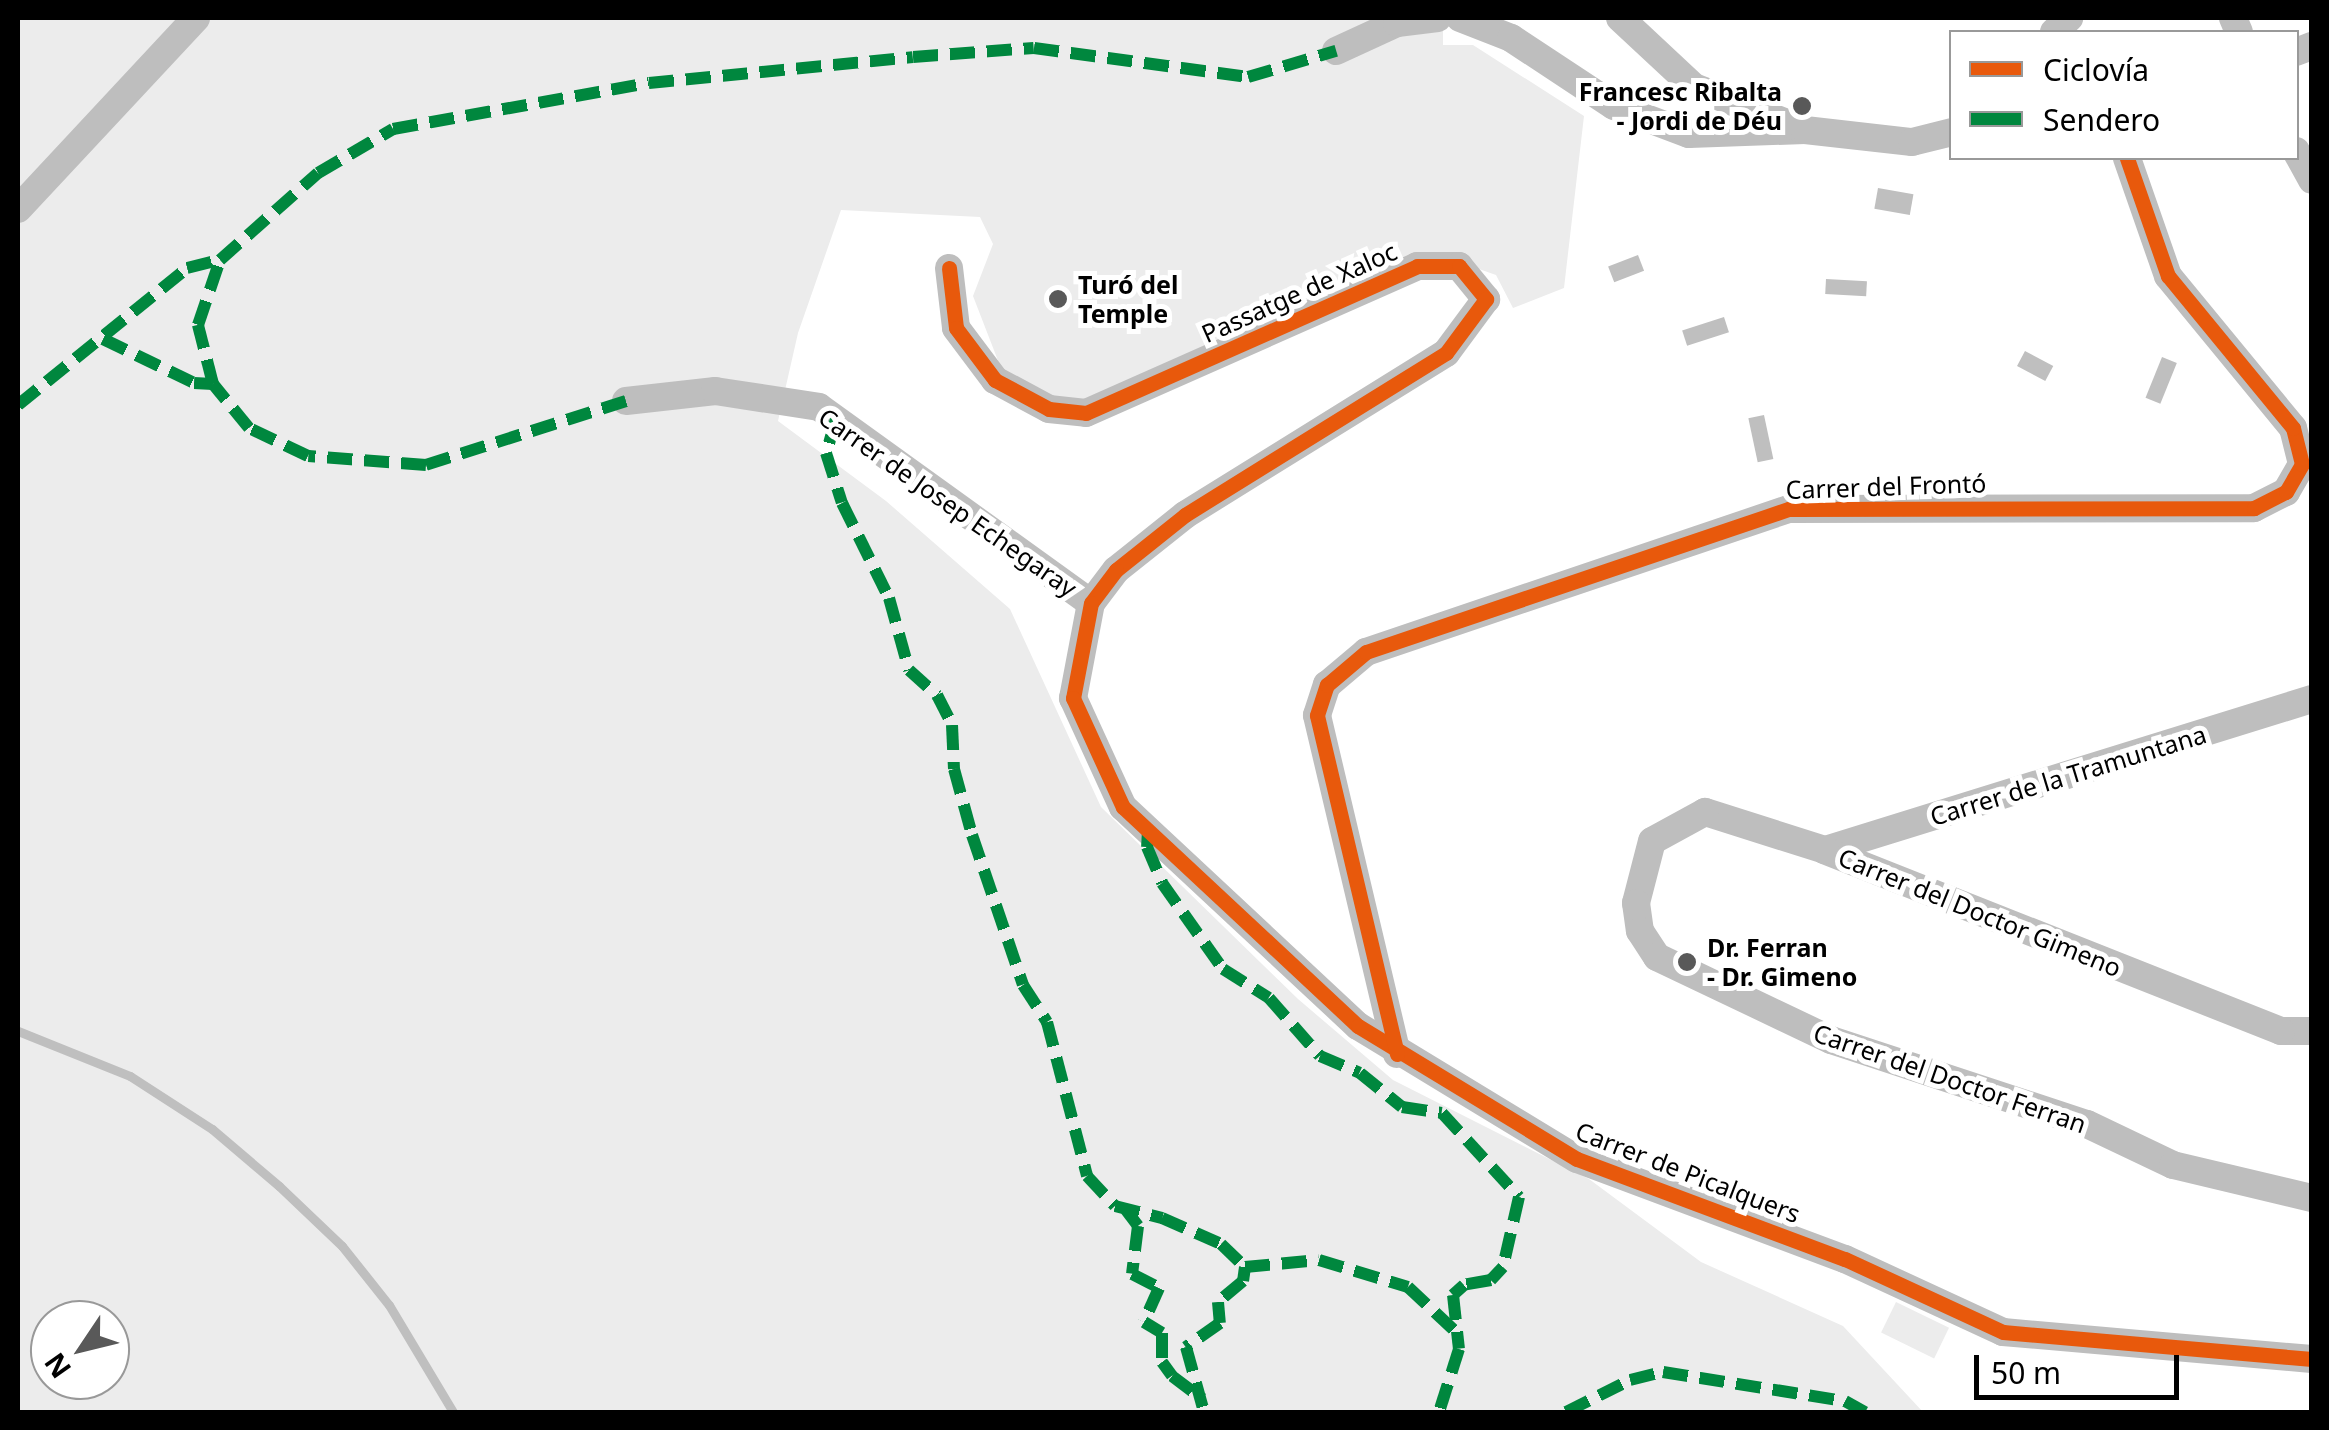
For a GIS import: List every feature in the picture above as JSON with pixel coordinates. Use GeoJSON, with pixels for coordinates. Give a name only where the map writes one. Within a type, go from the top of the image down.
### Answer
{"type":"FeatureCollection","features":[{"type":"Feature","properties":{"kind":"street"},"geometry":{"type":"LineString","coordinates":[[18,209],[196,18]]}},
{"type":"Feature","properties":{"kind":"street"},"geometry":{"type":"LineString","coordinates":[[1336,51],[1398,23],[1438,18]]}},
{"type":"Feature","properties":{"kind":"street"},"geometry":{"type":"LineString","coordinates":[[1460,18],[1511,38],[1614,106],[1690,134],[1805,130],[1912,142],[1949,133]]}},
{"type":"Feature","properties":{"kind":"street"},"geometry":{"type":"LineString","coordinates":[[1620,18],[1694,87],[1805,130]]}},
{"type":"Feature","properties":{"kind":"street"},"geometry":{"type":"LineString","coordinates":[[2299,156],[2312,180]]}},
{"type":"Feature","properties":{"kind":"street","name":"Carrer del Frontó"},"geometry":{"type":"LineString","coordinates":[[1397,1054],[1317,715],[1327,685],[1366,652],[1790,509],[2254,508],[2286,492],[2302,464],[2293,428],[2168,276],[2128,160]]}},
{"type":"Feature","properties":{"kind":"street","name":"Passatge de Xaloc"},"geometry":{"type":"LineString","coordinates":[[949,268],[956,328],[994,380],[1049,409],[1086,413],[1418,266],[1459,266],[1486,298],[1446,353],[1185,515],[1116,570],[1091,602]]}},
{"type":"Feature","properties":{"kind":"street","name":"Carrer de Josep Echegaray"},"geometry":{"type":"LineString","coordinates":[[626,401],[715,391],[819,407],[1091,602]]}},
{"type":"Feature","properties":{"kind":"street","name":"Carrer de Picalquers"},"geometry":{"type":"LineString","coordinates":[[1091,602],[1073,698],[1123,807],[1358,1026],[1397,1054],[1577,1159],[1845,1259],[2003,1332],[2312,1359]]}},
{"type":"Feature","properties":{"kind":"street","name":"Carrer de la Tramuntana"},"geometry":{"type":"LineString","coordinates":[[1824,850],[2312,699]]}},
{"type":"Feature","properties":{"kind":"street","name":"Carrer del Doctor Gimeno"},"geometry":{"type":"LineString","coordinates":[[1652,841],[1705,812],[1824,850],[2281,1031],[2312,1031]]}},
{"type":"Feature","properties":{"kind":"street","name":"Carrer del Doctor Ferran"},"geometry":{"type":"LineString","coordinates":[[1652,841],[1636,917],[1656,957],[1831,1040],[2087,1124],[2174,1165],[2312,1198]]}},
{"type":"Feature","properties":{"kind":"shaded area"},"geometry":{"type":"Polygon","coordinates":[[[18,18],[1443,18],[1443,45],[1473,45],[1584,116],[1564,288],[1513,308],[1496,275],[1445,257],[1100,399],[1060,401],[1002,371],[973,296],[993,244],[980,217],[841,210],[798,333],[778,421],[886,501],[1010,609],[1101,807],[1298,999],[1393,1080],[1589,1179],[1701,1262],[1843,1326],[1923,1412],[18,1412],[18,18]]]}},
{"type":"Feature","properties":{"kind":"shaded area"},"geometry":{"type":"Polygon","coordinates":[[[1878,188],[1913,194],[1910,215],[1874,209],[1878,188]]]}},
{"type":"Feature","properties":{"kind":"shaded area"},"geometry":{"type":"Polygon","coordinates":[[[1638,255],[1644,271],[1614,282],[1608,266],[1638,255]]]}},
{"type":"Feature","properties":{"kind":"shaded area"},"geometry":{"type":"Polygon","coordinates":[[[1826,279],[1867,281],[1866,296],[1825,294],[1826,279]]]}},
{"type":"Feature","properties":{"kind":"shaded area"},"geometry":{"type":"Polygon","coordinates":[[[1724,317],[1729,332],[1687,346],[1682,331],[1724,317]]]}},
{"type":"Feature","properties":{"kind":"shaded area"},"geometry":{"type":"Polygon","coordinates":[[[2025,351],[2053,366],[2045,381],[2017,366],[2025,351]]]}},
{"type":"Feature","properties":{"kind":"shaded area"},"geometry":{"type":"Polygon","coordinates":[[[2162,357],[2177,363],[2160,404],[2146,398],[2162,357]]]}},
{"type":"Feature","properties":{"kind":"shaded area"},"geometry":{"type":"Polygon","coordinates":[[[1764,415],[1773,459],[1758,462],[1748,418],[1764,415]]]}},
{"type":"Feature","properties":{"kind":"shaded area"},"geometry":{"type":"Polygon","coordinates":[[[1896,1302],[1949,1328],[1934,1358],[1881,1333],[1896,1302]]]}},
{"type":"Feature","properties":{"kind":"waterway"},"geometry":{"type":"LineString","coordinates":[[18,1031],[130,1076],[212,1129],[279,1186],[342,1246],[389,1305],[453,1412]]}},
{"type":"Feature","properties":{"kind":"marked path"},"geometry":{"type":"LineString","coordinates":[[626,401],[426,465],[308,456],[249,428],[213,384],[198,325],[220,260],[318,173],[393,129],[649,83],[913,57],[1034,48],[1248,77],[1336,51]]}},
{"type":"Feature","properties":{"kind":"marked path"},"geometry":{"type":"LineString","coordinates":[[18,405],[187,268],[220,260]]}},
{"type":"Feature","properties":{"kind":"marked path"},"geometry":{"type":"LineString","coordinates":[[103,339],[194,383],[213,384]]}},
{"type":"Feature","properties":{"kind":"marked path"},"geometry":{"type":"LineString","coordinates":[[836,419],[826,453],[842,503],[889,598],[909,670],[937,695],[952,725],[954,769],[972,835],[1023,985],[1047,1022],[1087,1176],[1115,1206],[1162,1218],[1221,1244],[1245,1267],[1243,1281],[1218,1302],[1220,1323],[1186,1347],[1204,1412]]}},
{"type":"Feature","properties":{"kind":"marked path"},"geometry":{"type":"LineString","coordinates":[[1148,830],[1147,847],[1162,883],[1223,969],[1269,998],[1320,1056],[1360,1073],[1402,1107],[1442,1113],[1519,1197],[1503,1267],[1491,1280],[1464,1285],[1453,1295],[1459,1349],[1439,1412]]}},
{"type":"Feature","properties":{"kind":"marked path"},"geometry":{"type":"LineString","coordinates":[[1126,1210],[1138,1226],[1132,1274],[1159,1288],[1144,1322],[1162,1333],[1162,1362],[1172,1376],[1202,1399]]}},
{"type":"Feature","properties":{"kind":"marked path"},"geometry":{"type":"LineString","coordinates":[[1245,1267],[1319,1260],[1408,1287],[1454,1330]]}},
{"type":"Feature","properties":{"kind":"marked path"},"geometry":{"type":"LineString","coordinates":[[1566,1412],[1630,1380],[1663,1372],[1845,1401],[1865,1412]]}},
{"type":"Feature","properties":{"kind":"cycle path"},"geometry":{"type":"LineString","coordinates":[[1397,1054],[1317,715],[1327,685],[1366,652],[1789,509],[2254,508],[2286,492],[2302,464],[2293,428],[2168,276],[2128,160]]}},
{"type":"Feature","properties":{"kind":"cycle path"},"geometry":{"type":"LineString","coordinates":[[949,268],[956,328],[995,380],[1049,409],[1086,413],[1417,266],[1459,266],[1486,299],[1446,353],[1185,515],[1116,570],[1091,603],[1073,698],[1123,807],[1358,1026],[1577,1159],[1845,1259],[2003,1332],[2312,1359]]}},
{"type":"Feature","properties":{"kind":"place","name":"Francesc Ribalta - Jordi de Déu"},"geometry":{"type":"Point","coordinates":[1802,106]}},
{"type":"Feature","properties":{"kind":"place","name":"Turó del Temple"},"geometry":{"type":"Point","coordinates":[1058,299]}},
{"type":"Feature","properties":{"kind":"place","name":"Dr. Ferran - Dr. Gimeno"},"geometry":{"type":"Point","coordinates":[1687,962]}}]}
